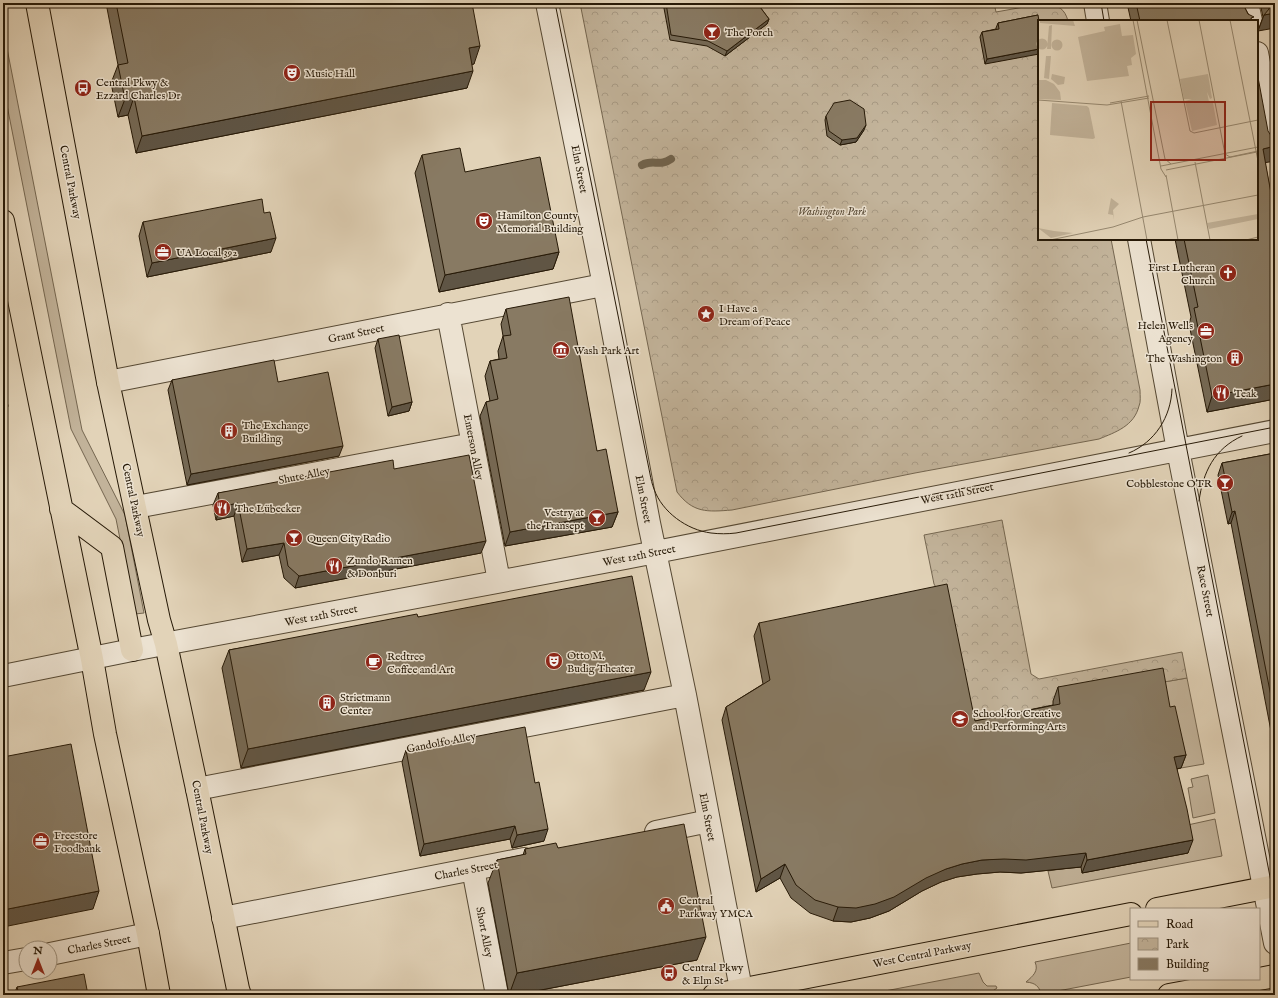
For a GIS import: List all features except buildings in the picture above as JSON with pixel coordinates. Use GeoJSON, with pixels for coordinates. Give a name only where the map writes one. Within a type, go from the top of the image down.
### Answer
{"type":"FeatureCollection","features":[{"type":"Feature","properties":{"kind":"main road","name":"Central Parkway"},"geometry":{"type":"LineString","coordinates":[[37,3],[108,382],[159,620],[166,644],[240,995]]}},
{"type":"Feature","properties":{"kind":"main road"},"geometry":{"type":"LineString","coordinates":[[3,221],[92,659],[105,734],[160,995]]}},
{"type":"Feature","properties":{"kind":"main road"},"geometry":{"type":"LineString","coordinates":[[61,508],[112,547],[132,650]]}},
{"type":"Feature","properties":{"kind":"main road"},"geometry":{"type":"LineString","coordinates":[[1162,908],[1270,887]]}},
{"type":"Feature","properties":{"kind":"main road","name":"West Central Parkway"},"geometry":{"type":"LineString","coordinates":[[714,995],[742,992],[1130,914]]}},
{"type":"Feature","properties":{"kind":"main road"},"geometry":{"type":"LineString","coordinates":[[1260,978],[1275,976]]}},
{"type":"Feature","properties":{"kind":"main road"},"geometry":{"type":"LineString","coordinates":[[1169,995],[1251,980]]}},
{"type":"Feature","properties":{"kind":"street","name":"Elm Street"},"geometry":{"type":"LineString","coordinates":[[547,3],[655,552],[710,821],[742,992]]}},
{"type":"Feature","properties":{"kind":"street"},"geometry":{"type":"LineString","coordinates":[[1095,3],[1098,20]]}},
{"type":"Feature","properties":{"kind":"street"},"geometry":{"type":"LineString","coordinates":[[1247,3],[1251,20]]}},
{"type":"Feature","properties":{"kind":"street"},"geometry":{"type":"LineString","coordinates":[[1258,57],[1275,144]]}},
{"type":"Feature","properties":{"kind":"street","name":"Race Street"},"geometry":{"type":"LineString","coordinates":[[1139,240],[1178,450],[1270,887],[1275,943]]}},
{"type":"Feature","properties":{"kind":"street","name":"Grant Street"},"geometry":{"type":"LineString","coordinates":[[108,382],[603,284]]}},
{"type":"Feature","properties":{"kind":"street","name":"Emerson Alley"},"geometry":{"type":"LineString","coordinates":[[448,314],[499,581]]}},
{"type":"Feature","properties":{"kind":"street","name":"West 12th Street"},"geometry":{"type":"LineString","coordinates":[[3,676],[132,650],[655,552],[1275,431]]}},
{"type":"Feature","properties":{"kind":"street","name":"Shute Alley"},"geometry":{"type":"LineString","coordinates":[[136,507],[473,444]]}},
{"type":"Feature","properties":{"kind":"street","name":"Gandolfo Alley"},"geometry":{"type":"LineString","coordinates":[[197,789],[685,695]]}},
{"type":"Feature","properties":{"kind":"street"},"geometry":{"type":"LineString","coordinates":[[639,835],[710,821]]}},
{"type":"Feature","properties":{"kind":"street","name":"Charles Street"},"geometry":{"type":"LineString","coordinates":[[223,918],[540,856]]}},
{"type":"Feature","properties":{"kind":"street","name":"Short Alley"},"geometry":{"type":"LineString","coordinates":[[473,869],[497,995]]}},
{"type":"Feature","properties":{"kind":"street","name":"Charles Street"},"geometry":{"type":"LineString","coordinates":[[58,952],[148,934]]}},
{"type":"Feature","properties":{"kind":"street"},"geometry":{"type":"LineString","coordinates":[[3,963],[18,960]]}},
{"type":"Feature","properties":{"kind":"green space","name":"Washington Park"},"geometry":{"type":"Polygon","coordinates":[[[580,3],[994,3],[996,12],[1046,3],[1060,8],[1065,13],[1068,20],[1038,20],[1038,240],[1111,240],[1140,390],[1140,404],[1133,419],[1124,427],[1099,439],[915,473],[732,510],[701,510],[689,504],[677,492],[580,3]]]}},
{"type":"Feature","properties":{"kind":"green space"},"geometry":{"type":"Polygon","coordinates":[[[3,28],[82,430],[125,515],[144,613],[135,614],[116,519],[71,429],[3,85],[3,28]]]}},
{"type":"Feature","properties":{"kind":"green space"},"geometry":{"type":"Polygon","coordinates":[[[1002,520],[1031,674],[1039,679],[1182,652],[1187,678],[1164,682],[1055,717],[970,734],[942,598],[934,584],[924,535],[1002,520]]]}},
{"type":"Feature","properties":{"kind":"green space"},"geometry":{"type":"Polygon","coordinates":[[[1187,678],[1204,764],[1181,768],[1164,682],[1187,678]]]}},
{"type":"Feature","properties":{"kind":"green space"},"geometry":{"type":"Polygon","coordinates":[[[1208,775],[1215,813],[1193,818],[1188,788],[1193,787],[1191,779],[1208,775]]]}},
{"type":"Feature","properties":{"kind":"green space"},"geometry":{"type":"Polygon","coordinates":[[[1215,819],[1222,856],[1052,888],[1048,871],[1081,866],[1183,826],[1215,819]]]}},
{"type":"Feature","properties":{"kind":"green space"},"geometry":{"type":"Polygon","coordinates":[[[1130,943],[1130,977],[1042,994],[1036,985],[1026,982],[1036,971],[1035,962],[1130,943]]]}},
{"type":"Feature","properties":{"kind":"green space"},"geometry":{"type":"Polygon","coordinates":[[[979,973],[983,982],[987,986],[996,986],[997,988],[987,995],[864,995],[979,973]]]}},
{"type":"Feature","properties":{"kind":"waterway"},"geometry":{"type":"LineString","coordinates":[[642,165],[646,163],[660,163],[671,159]]}},
{"type":"Feature","properties":{"kind":"tram line"},"geometry":{"type":"LineString","coordinates":[[555,3],[652,482],[654,489],[663,505],[669,512],[685,524],[711,533],[736,533],[1275,427]]}},
{"type":"Feature","properties":{"kind":"tram line"},"geometry":{"type":"LineString","coordinates":[[1101,3],[1104,20]]}},
{"type":"Feature","properties":{"kind":"tram line"},"geometry":{"type":"LineString","coordinates":[[1146,240],[1272,887],[1275,894]]}},
{"type":"Feature","properties":{"kind":"tram line"},"geometry":{"type":"LineString","coordinates":[[1129,453],[1147,442],[1160,427],[1169,409],[1172,389]]}},
{"type":"Feature","properties":{"kind":"tram line"},"geometry":{"type":"LineString","coordinates":[[1199,501],[1203,480],[1212,462],[1217,455],[1232,441],[1242,436]]}},
{"type":"Feature","properties":{"kind":"place","name":"The Porch"},"geometry":{"type":"Point","coordinates":[712,32]}},
{"type":"Feature","properties":{"kind":"place","name":"Music Hall"},"geometry":{"type":"Point","coordinates":[292,73]}},
{"type":"Feature","properties":{"kind":"place","name":"Central Pkwy & Ezzard Charles Dr"},"geometry":{"type":"Point","coordinates":[83,88]}},
{"type":"Feature","properties":{"kind":"place","name":"Hamilton County Memorial Building"},"geometry":{"type":"Point","coordinates":[484,221]}},
{"type":"Feature","properties":{"kind":"place","name":"UA Local 392"},"geometry":{"type":"Point","coordinates":[163,252]}},
{"type":"Feature","properties":{"kind":"place","name":"First Lutheran Church"},"geometry":{"type":"Point","coordinates":[1228,273]}},
{"type":"Feature","properties":{"kind":"place","name":"I Have a Dream of Peace"},"geometry":{"type":"Point","coordinates":[706,314]}},
{"type":"Feature","properties":{"kind":"place","name":"Helen Wells Agency"},"geometry":{"type":"Point","coordinates":[1206,331]}},
{"type":"Feature","properties":{"kind":"place","name":"Wash Park Art"},"geometry":{"type":"Point","coordinates":[561,350]}},
{"type":"Feature","properties":{"kind":"place","name":"The Washington"},"geometry":{"type":"Point","coordinates":[1235,358]}},
{"type":"Feature","properties":{"kind":"place","name":"Teak"},"geometry":{"type":"Point","coordinates":[1221,393]}},
{"type":"Feature","properties":{"kind":"place","name":"The Exchange Building"},"geometry":{"type":"Point","coordinates":[229,431]}},
{"type":"Feature","properties":{"kind":"place","name":"Cobblestone OTR"},"geometry":{"type":"Point","coordinates":[1225,483]}},
{"type":"Feature","properties":{"kind":"place","name":"The Lübecker"},"geometry":{"type":"Point","coordinates":[222,508]}},
{"type":"Feature","properties":{"kind":"place","name":"Vestry at the Transept"},"geometry":{"type":"Point","coordinates":[597,518]}},
{"type":"Feature","properties":{"kind":"place","name":"Queen City Radio"},"geometry":{"type":"Point","coordinates":[294,538]}},
{"type":"Feature","properties":{"kind":"place","name":"Zundo Ramen & Donburi"},"geometry":{"type":"Point","coordinates":[334,566]}},
{"type":"Feature","properties":{"kind":"place","name":"Otto M. Budig Theater"},"geometry":{"type":"Point","coordinates":[554,661]}},
{"type":"Feature","properties":{"kind":"place","name":"Redtree Coffee and Art"},"geometry":{"type":"Point","coordinates":[374,662]}},
{"type":"Feature","properties":{"kind":"place","name":"Strietmann Center"},"geometry":{"type":"Point","coordinates":[327,703]}},
{"type":"Feature","properties":{"kind":"place","name":"School for Creative and Performing Arts"},"geometry":{"type":"Point","coordinates":[960,719]}},
{"type":"Feature","properties":{"kind":"place","name":"Freestore Foodbank"},"geometry":{"type":"Point","coordinates":[41,841]}},
{"type":"Feature","properties":{"kind":"place","name":"Central Parkway YMCA"},"geometry":{"type":"Point","coordinates":[666,906]}},
{"type":"Feature","properties":{"kind":"place","name":"Central Pkwy & Elm St"},"geometry":{"type":"Point","coordinates":[669,973]}}]}
